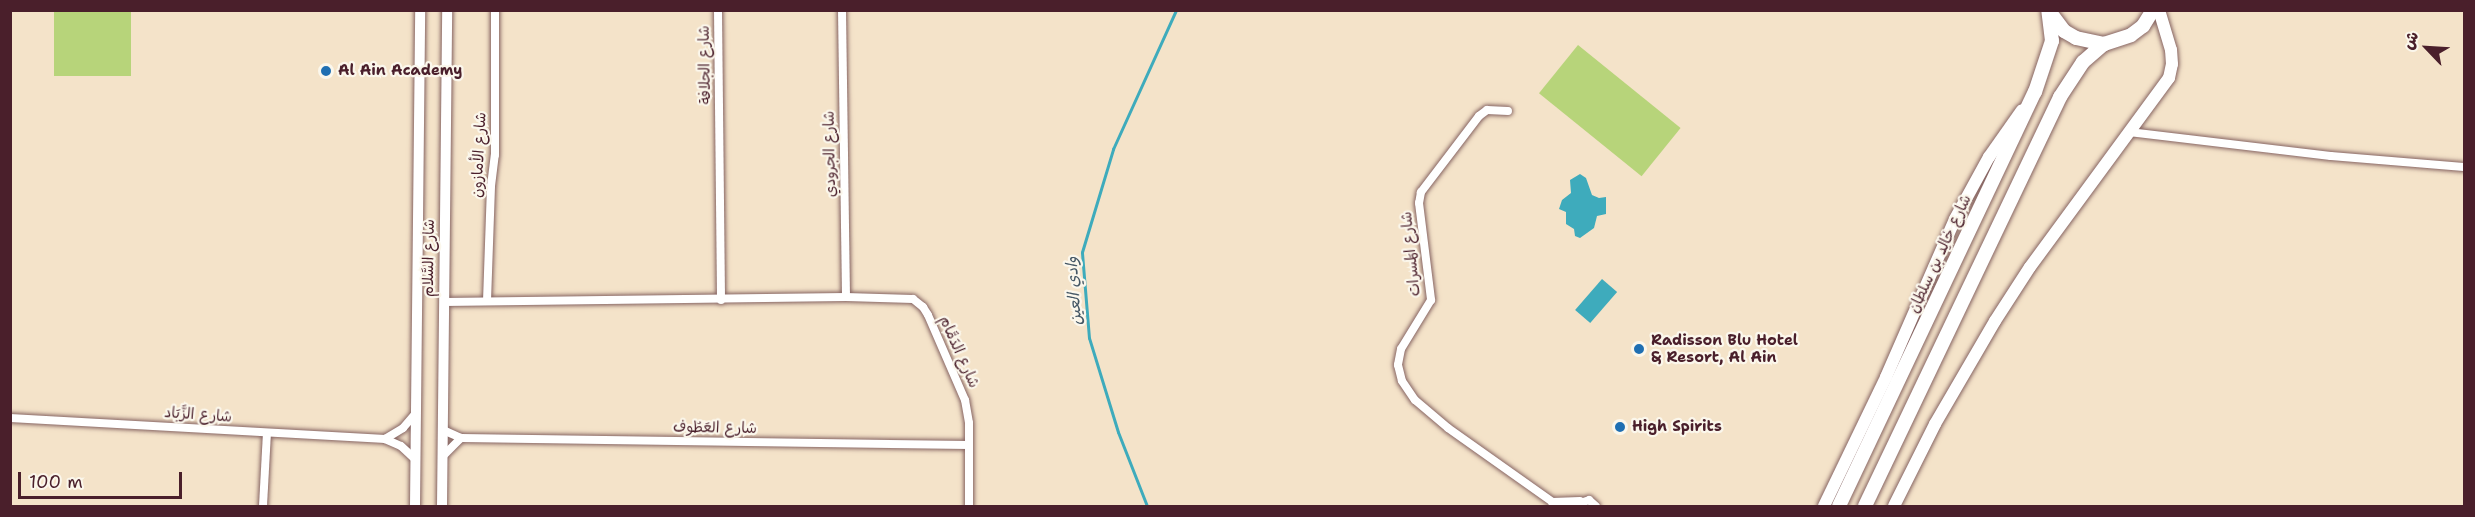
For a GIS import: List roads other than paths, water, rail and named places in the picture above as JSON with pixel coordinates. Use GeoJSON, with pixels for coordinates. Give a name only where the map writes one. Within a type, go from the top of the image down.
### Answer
{"type":"FeatureCollection","features":[{"type":"Feature","properties":{"kind":"main road"},"geometry":{"type":"LineString","coordinates":[[2049,10],[2064,31],[2076,38],[2104,44]]}},
{"type":"Feature","properties":{"kind":"main road","name":"شارع خالِد بن سلطان"},"geometry":{"type":"LineString","coordinates":[[1839,507],[2035,92],[2050,52],[2052,32],[2049,10]]}},
{"type":"Feature","properties":{"kind":"main road"},"geometry":{"type":"LineString","coordinates":[[1865,507],[2060,97],[2083,62],[2104,44],[2131,35],[2143,26],[2153,10]]}},
{"type":"Feature","properties":{"kind":"main road"},"geometry":{"type":"LineString","coordinates":[[1894,507],[1935,424],[1990,329],[2030,267],[2169,78],[2172,64],[2171,50],[2159,10]]}},
{"type":"Feature","properties":{"kind":"main road"},"geometry":{"type":"LineString","coordinates":[[1824,507],[1886,377],[1955,219],[1989,157],[2035,92]]}},
{"type":"Feature","properties":{"kind":"street","name":"شارع السَّلام"},"geometry":{"type":"LineString","coordinates":[[415,507],[420,10]]}},
{"type":"Feature","properties":{"kind":"street","name":"شارع السَّلام"},"geometry":{"type":"LineString","coordinates":[[442,507],[447,10]]}},
{"type":"Feature","properties":{"kind":"street","name":"شارع الأمازون"},"geometry":{"type":"LineString","coordinates":[[487,301],[491,186],[495,155],[495,10]]}},
{"type":"Feature","properties":{"kind":"street","name":"شارع الجلافة"},"geometry":{"type":"LineString","coordinates":[[718,10],[721,300]]}},
{"type":"Feature","properties":{"kind":"street","name":"شارع الجرودي"},"geometry":{"type":"LineString","coordinates":[[842,10],[846,297]]}},
{"type":"Feature","properties":{"kind":"street","name":"شارع المَسرات"},"geometry":{"type":"LineString","coordinates":[[1508,111],[1488,110],[1479,116],[1421,192],[1419,203],[1431,300],[1401,349],[1398,365],[1402,381],[1415,400],[1448,428],[1555,504],[1577,504]]}},
{"type":"Feature","properties":{"kind":"street"},"geometry":{"type":"LineString","coordinates":[[2130,132],[2331,156],[2464,167]]}},
{"type":"Feature","properties":{"kind":"street","name":"شارع الدَمَّام"},"geometry":{"type":"LineString","coordinates":[[444,302],[907,298],[923,306],[965,400],[969,445],[969,507]]}},
{"type":"Feature","properties":{"kind":"street"},"geometry":{"type":"LineString","coordinates":[[385,439],[403,428],[416,412]]}},
{"type":"Feature","properties":{"kind":"street","name":"شارع الزَّبَاد"},"geometry":{"type":"LineString","coordinates":[[10,418],[385,439],[401,446],[414,458]]}},
{"type":"Feature","properties":{"kind":"street","name":"شارع العَطُوف"},"geometry":{"type":"LineString","coordinates":[[443,430],[461,438],[969,445]]}},
{"type":"Feature","properties":{"kind":"street"},"geometry":{"type":"LineString","coordinates":[[263,507],[267,433]]}},
{"type":"Feature","properties":{"kind":"street"},"geometry":{"type":"LineString","coordinates":[[444,455],[461,438]]}},
{"type":"Feature","properties":{"kind":"street"},"geometry":{"type":"LineString","coordinates":[[1577,504],[1589,500],[1596,507]]}},
{"type":"Feature","properties":{"kind":"water"},"geometry":{"type":"Polygon","coordinates":[[[1580,174],[1586,178],[1592,195],[1599,198],[1606,197],[1606,214],[1597,216],[1594,228],[1580,238],[1575,236],[1574,229],[1566,224],[1566,212],[1559,209],[1562,200],[1571,193],[1570,180],[1580,174]]]}},
{"type":"Feature","properties":{"kind":"water"},"geometry":{"type":"Polygon","coordinates":[[[1602,279],[1617,292],[1590,323],[1575,310],[1602,279]]]}},
{"type":"Feature","properties":{"kind":"waterway","name":"وادي العين"},"geometry":{"type":"LineString","coordinates":[[1147,506],[1118,432],[1089,338],[1082,252],[1113,149],[1176,10]]}},
{"type":"Feature","properties":{"kind":"place","name":"Al Ain Academy"},"geometry":{"type":"Point","coordinates":[326,71]}},
{"type":"Feature","properties":{"kind":"place","name":"Radisson Blu Hotel & Resort, Al Ain"},"geometry":{"type":"Point","coordinates":[1639,349]}},
{"type":"Feature","properties":{"kind":"place","name":"High Spirits"},"geometry":{"type":"Point","coordinates":[1620,427]}}]}
